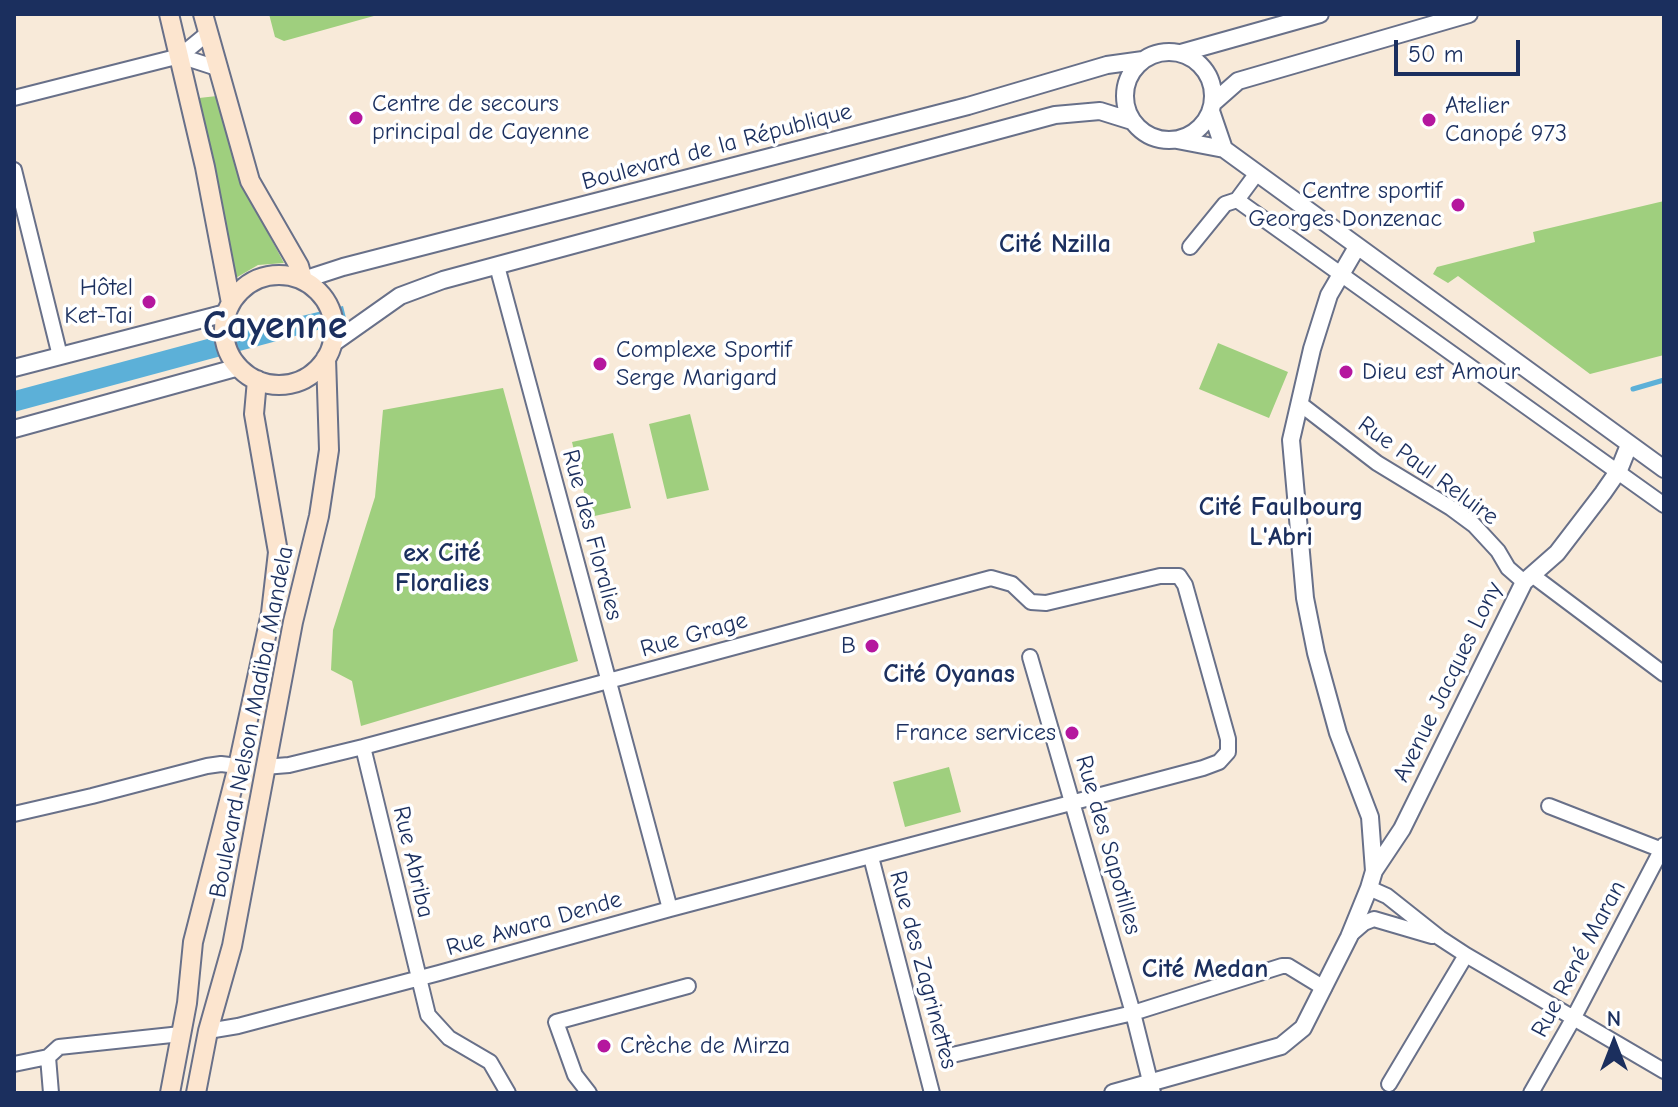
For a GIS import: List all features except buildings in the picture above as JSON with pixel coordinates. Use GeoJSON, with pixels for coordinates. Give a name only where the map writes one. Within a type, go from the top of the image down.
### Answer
{"type":"FeatureCollection","features":[{"type":"Feature","properties":{"kind":"main road"},"geometry":{"type":"LineString","coordinates":[[169,14],[208,180],[227,314],[225,342],[235,363],[257,380],[281,385],[293,383],[313,373],[331,344],[327,303],[317,290],[303,280],[287,275],[262,278],[243,288],[227,314]]}},
{"type":"Feature","properties":{"kind":"main road"},"geometry":{"type":"LineString","coordinates":[[203,14],[250,181],[299,266],[303,280]]}},
{"type":"Feature","properties":{"kind":"main road","name":"Boulevard Nelson Madiba Mandela"},"geometry":{"type":"LineString","coordinates":[[196,1093],[208,1031],[232,946],[264,767],[323,490],[329,450],[331,344]]}},
{"type":"Feature","properties":{"kind":"main road","name":"Boulevard Nelson Madiba Mandela"},"geometry":{"type":"LineString","coordinates":[[170,1093],[193,942],[238,766],[271,613],[278,552],[254,414],[257,380]]}},
{"type":"Feature","properties":{"kind":"street"},"geometry":{"type":"LineString","coordinates":[[1181,53],[1320,14]]}},
{"type":"Feature","properties":{"kind":"street"},"geometry":{"type":"LineString","coordinates":[[1177,140],[1201,127],[1212,107],[1238,81],[1469,14]]}},
{"type":"Feature","properties":{"kind":"street"},"geometry":{"type":"LineString","coordinates":[[14,98],[180,56],[208,33]]}},
{"type":"Feature","properties":{"kind":"street"},"geometry":{"type":"LineString","coordinates":[[1132,121],[1124,95],[1133,69],[1143,60],[1168,51],[1181,53],[1203,66],[1213,90],[1212,107],[1224,149]]}},
{"type":"Feature","properties":{"kind":"street"},"geometry":{"type":"LineString","coordinates":[[180,56],[220,69]]}},
{"type":"Feature","properties":{"kind":"street","name":"Boulevard de la République"},"geometry":{"type":"LineString","coordinates":[[303,280],[343,267],[968,106],[1107,65],[1143,60]]}},
{"type":"Feature","properties":{"kind":"street"},"geometry":{"type":"LineString","coordinates":[[331,344],[400,296],[497,266],[1055,115],[1100,111],[1132,121],[1148,135],[1162,140],[1224,149],[1664,469]]}},
{"type":"Feature","properties":{"kind":"street"},"geometry":{"type":"LineString","coordinates":[[14,170],[60,356]]}},
{"type":"Feature","properties":{"kind":"street"},"geometry":{"type":"LineString","coordinates":[[1190,247],[1225,204],[1237,200],[1257,173]]}},
{"type":"Feature","properties":{"kind":"street"},"geometry":{"type":"LineString","coordinates":[[1237,200],[1664,505]]}},
{"type":"Feature","properties":{"kind":"street"},"geometry":{"type":"LineString","coordinates":[[1113,1093],[1152,1088],[1281,1046],[1303,1028],[1349,937],[1374,871],[1370,817],[1338,733],[1305,598],[1291,440],[1329,295],[1357,247]]}},
{"type":"Feature","properties":{"kind":"street","name":"Rue des Floralies"},"geometry":{"type":"LineString","coordinates":[[497,266],[670,909]]}},
{"type":"Feature","properties":{"kind":"street"},"geometry":{"type":"LineString","coordinates":[[14,368],[227,314]]}},
{"type":"Feature","properties":{"kind":"street"},"geometry":{"type":"LineString","coordinates":[[14,429],[235,363]]}},
{"type":"Feature","properties":{"kind":"street","name":"Rue Paul Reluire"},"geometry":{"type":"LineString","coordinates":[[1299,403],[1377,463],[1474,525],[1498,551],[1508,568],[1528,578],[1664,674]]}},
{"type":"Feature","properties":{"kind":"street","name":"Avenue Jacques Lony"},"geometry":{"type":"LineString","coordinates":[[1374,871],[1402,829],[1528,578],[1557,553],[1619,470],[1629,445]]}},
{"type":"Feature","properties":{"kind":"street","name":"Rue Awara Dende"},"geometry":{"type":"LineString","coordinates":[[208,1031],[418,978],[1219,762],[1228,752],[1228,739],[1185,585],[1179,576],[1160,576],[1046,603],[1031,602]]}},
{"type":"Feature","properties":{"kind":"street","name":"Rue Grage"},"geometry":{"type":"LineString","coordinates":[[264,767],[289,765],[363,747],[991,578],[1012,584],[1031,602]]}},
{"type":"Feature","properties":{"kind":"street","name":"Rue des Sapotilles"},"geometry":{"type":"LineString","coordinates":[[1030,657],[1152,1088]]}},
{"type":"Feature","properties":{"kind":"street","name":"Rue Abriba"},"geometry":{"type":"LineString","coordinates":[[363,747],[428,1015],[449,1038],[490,1062],[508,1093]]}},
{"type":"Feature","properties":{"kind":"street"},"geometry":{"type":"LineString","coordinates":[[14,814],[207,766],[238,766]]}},
{"type":"Feature","properties":{"kind":"street"},"geometry":{"type":"LineString","coordinates":[[1549,806],[1663,848]]}},
{"type":"Feature","properties":{"kind":"street"},"geometry":{"type":"LineString","coordinates":[[1370,817],[1385,835],[1391,836],[1402,829]]}},
{"type":"Feature","properties":{"kind":"street","name":"Rue René Maran"},"geometry":{"type":"LineString","coordinates":[[1531,1093],[1663,848]]}},
{"type":"Feature","properties":{"kind":"street","name":"Rue des Zagrinettes"},"geometry":{"type":"LineString","coordinates":[[871,857],[932,1093]]}},
{"type":"Feature","properties":{"kind":"street"},"geometry":{"type":"LineString","coordinates":[[1369,888],[1387,896],[1466,955],[1664,1071]]}},
{"type":"Feature","properties":{"kind":"street"},"geometry":{"type":"LineString","coordinates":[[1349,937],[1364,923],[1374,919],[1440,938]]}},
{"type":"Feature","properties":{"kind":"street"},"geometry":{"type":"LineString","coordinates":[[1389,1084],[1466,955]]}},
{"type":"Feature","properties":{"kind":"street"},"geometry":{"type":"LineString","coordinates":[[948,1056],[1133,1013],[1282,966],[1288,966],[1324,988]]}},
{"type":"Feature","properties":{"kind":"street"},"geometry":{"type":"LineString","coordinates":[[589,1093],[575,1075],[556,1022],[688,986]]}},
{"type":"Feature","properties":{"kind":"street"},"geometry":{"type":"LineString","coordinates":[[14,1064],[48,1057],[59,1047],[181,1034]]}},
{"type":"Feature","properties":{"kind":"street"},"geometry":{"type":"LineString","coordinates":[[48,1057],[51,1093]]}},
{"type":"Feature","properties":{"kind":"green space"},"geometry":{"type":"Polygon","coordinates":[[[269,14],[381,14],[284,41],[275,37],[269,14]]]}},
{"type":"Feature","properties":{"kind":"green space"},"geometry":{"type":"Polygon","coordinates":[[[217,96],[231,151],[247,194],[284,263],[258,265],[234,279],[199,98],[217,96]]]}},
{"type":"Feature","properties":{"kind":"green space"},"geometry":{"type":"Polygon","coordinates":[[[1664,201],[1664,355],[1590,374],[1458,276],[1448,283],[1433,274],[1437,267],[1535,242],[1533,232],[1664,201]]]}},
{"type":"Feature","properties":{"kind":"green space"},"geometry":{"type":"Polygon","coordinates":[[[1218,343],[1288,372],[1269,418],[1199,389],[1218,343]]]}},
{"type":"Feature","properties":{"kind":"green space"},"geometry":{"type":"Polygon","coordinates":[[[503,388],[578,661],[361,726],[352,681],[331,670],[333,630],[375,497],[383,410],[503,388]]]}},
{"type":"Feature","properties":{"kind":"green space"},"geometry":{"type":"Polygon","coordinates":[[[690,414],[709,490],[667,499],[649,424],[690,414]]]}},
{"type":"Feature","properties":{"kind":"green space"},"geometry":{"type":"Polygon","coordinates":[[[613,433],[631,508],[590,517],[572,442],[613,433]]]}},
{"type":"Feature","properties":{"kind":"green space"},"geometry":{"type":"Polygon","coordinates":[[[949,767],[961,812],[905,827],[893,782],[949,767]]]}},
{"type":"Feature","properties":{"kind":"water"},"geometry":{"type":"Polygon","coordinates":[[[343,306],[347,322],[14,412],[14,391],[343,306]]]}},
{"type":"Feature","properties":{"kind":"waterway"},"geometry":{"type":"LineString","coordinates":[[1633,389],[1664,380]]}},
{"type":"Feature","properties":{"kind":"place","name":"Centre de secours principal de Cayenne"},"geometry":{"type":"Point","coordinates":[356,118]}},
{"type":"Feature","properties":{"kind":"place","name":"Atelier Canopé 973"},"geometry":{"type":"Point","coordinates":[1429,120]}},
{"type":"Feature","properties":{"kind":"place","name":"Centre sportif Georges Donzenac"},"geometry":{"type":"Point","coordinates":[1458,205]}},
{"type":"Feature","properties":{"kind":"place","name":"Hôtel Ket-Tai"},"geometry":{"type":"Point","coordinates":[149,302]}},
{"type":"Feature","properties":{"kind":"place","name":"Complexe Sportif Serge Marigard"},"geometry":{"type":"Point","coordinates":[600,364]}},
{"type":"Feature","properties":{"kind":"place","name":"Dieu est Amour"},"geometry":{"type":"Point","coordinates":[1346,372]}},
{"type":"Feature","properties":{"kind":"place","name":"B"},"geometry":{"type":"Point","coordinates":[872,646]}},
{"type":"Feature","properties":{"kind":"place","name":"France services"},"geometry":{"type":"Point","coordinates":[1072,733]}},
{"type":"Feature","properties":{"kind":"place","name":"Crèche de Mirza"},"geometry":{"type":"Point","coordinates":[604,1046]}},
{"type":"Feature","properties":{"kind":"district","name":"Cité Nzilla"},"geometry":{"type":"Point","coordinates":[1055,245]}},
{"type":"Feature","properties":{"kind":"district","name":"Cayenne"},"geometry":{"type":"Point","coordinates":[275,327]}},
{"type":"Feature","properties":{"kind":"district","name":"Cité Faulbourg L'Abri"},"geometry":{"type":"Point","coordinates":[1281,523]}},
{"type":"Feature","properties":{"kind":"district","name":"ex Cité Floralies"},"geometry":{"type":"Point","coordinates":[442,569]}},
{"type":"Feature","properties":{"kind":"district","name":"Cité Oyanas"},"geometry":{"type":"Point","coordinates":[949,675]}},
{"type":"Feature","properties":{"kind":"district","name":"Cité Medan"},"geometry":{"type":"Point","coordinates":[1205,970]}}]}
